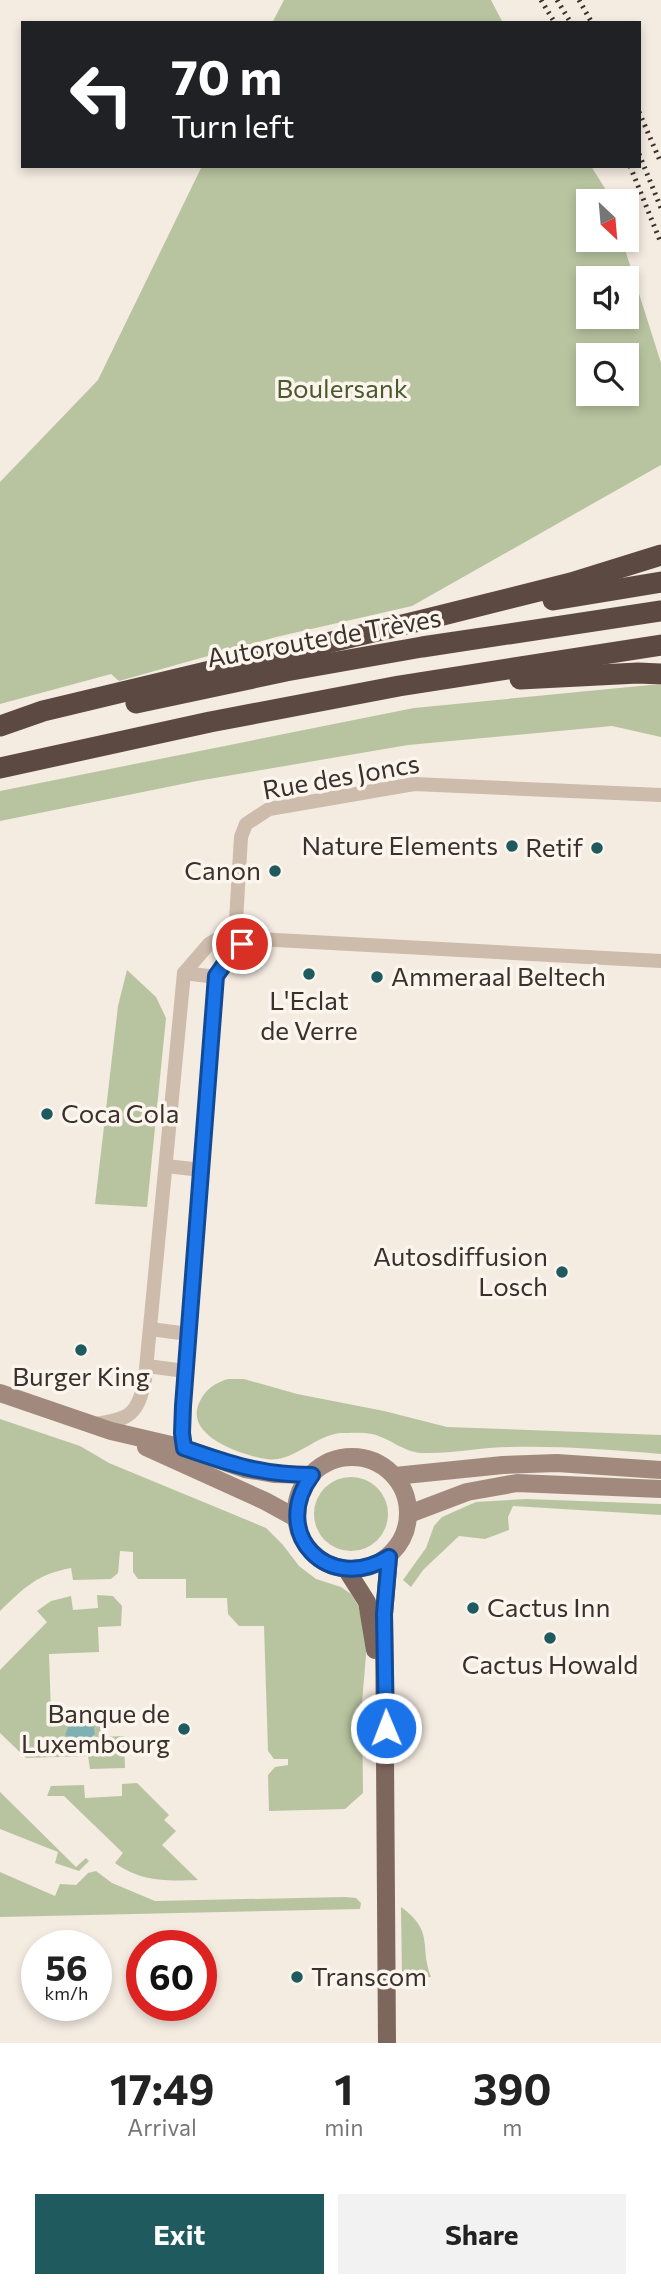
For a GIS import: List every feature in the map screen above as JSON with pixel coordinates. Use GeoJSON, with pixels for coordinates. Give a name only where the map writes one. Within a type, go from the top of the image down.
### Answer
{"type":"FeatureCollection","features":[{"type":"Feature","properties":{"kind":"highway"},"geometry":{"type":"LineString","coordinates":[[0,726],[43,711],[571,583],[661,555]]}},
{"type":"Feature","properties":{"kind":"highway"},"geometry":{"type":"LineString","coordinates":[[423,620],[661,583]]}},
{"type":"Feature","properties":{"kind":"highway","name":"Autoroute de Trèves"},"geometry":{"type":"LineString","coordinates":[[0,736],[120,706],[286,671],[422,647],[661,611]]}},
{"type":"Feature","properties":{"kind":"highway"},"geometry":{"type":"LineString","coordinates":[[0,768],[210,722],[399,686],[661,645]]}},
{"type":"Feature","properties":{"kind":"highway"},"geometry":{"type":"LineString","coordinates":[[399,686],[661,674]]}},
{"type":"Feature","properties":{"kind":"main road"},"geometry":{"type":"LineString","coordinates":[[0,1393],[111,1431],[184,1448],[245,1469],[275,1474],[312,1475]]}},
{"type":"Feature","properties":{"kind":"main road"},"geometry":{"type":"LineString","coordinates":[[111,1431],[265,1501],[296,1518]]}},
{"type":"Feature","properties":{"kind":"main road"},"geometry":{"type":"LineString","coordinates":[[344,1458],[363,1458],[381,1464],[395,1476],[402,1488],[409,1514],[407,1530],[389,1557],[362,1569],[346,1569],[328,1564],[312,1553],[301,1537],[296,1518],[297,1502],[302,1488],[312,1475],[327,1464],[344,1458]]}},
{"type":"Feature","properties":{"kind":"main road"},"geometry":{"type":"LineString","coordinates":[[395,1476],[503,1465],[557,1463],[661,1469]]}},
{"type":"Feature","properties":{"kind":"main road"},"geometry":{"type":"LineString","coordinates":[[409,1514],[467,1492],[517,1483],[661,1489]]}},
{"type":"Feature","properties":{"kind":"main road"},"geometry":{"type":"LineString","coordinates":[[388,2039],[384,1614],[389,1557]]}},
{"type":"Feature","properties":{"kind":"main road"},"geometry":{"type":"LineString","coordinates":[[346,1569],[367,1602],[371,1616],[385,1723]]}},
{"type":"Feature","properties":{"kind":"street","name":"Rue des Joncs"},"geometry":{"type":"LineString","coordinates":[[184,973],[209,944],[227,933],[236,921],[241,837],[246,824],[269,809],[414,784],[661,795]]}},
{"type":"Feature","properties":{"kind":"street"},"geometry":{"type":"LineString","coordinates":[[184,1448],[182,1433],[186,1371],[216,976],[242,944],[258,939],[661,961]]}},
{"type":"Feature","properties":{"kind":"street"},"geometry":{"type":"LineString","coordinates":[[90,1424],[119,1421],[136,1408],[142,1397],[184,973],[216,976]]}},
{"type":"Feature","properties":{"kind":"street"},"geometry":{"type":"LineString","coordinates":[[166,1166],[202,1170]]}},
{"type":"Feature","properties":{"kind":"street"},"geometry":{"type":"LineString","coordinates":[[150,1329],[189,1334]]}},
{"type":"Feature","properties":{"kind":"street"},"geometry":{"type":"LineString","coordinates":[[147,1366],[186,1371]]}},
{"type":"Feature","properties":{"kind":"green space"},"geometry":{"type":"Polygon","coordinates":[[[284,0],[491,0],[502,21],[273,21],[284,0]]]}},
{"type":"Feature","properties":{"kind":"green space","name":"Boulersank"},"geometry":{"type":"Polygon","coordinates":[[[201,168],[592,168],[605,189],[576,189],[576,252],[626,252],[630,266],[576,266],[576,329],[639,329],[639,294],[661,363],[661,465],[412,606],[276,637],[119,681],[111,674],[0,704],[0,482],[98,380],[201,168]]]}},
{"type":"Feature","properties":{"kind":"green space"},"geometry":{"type":"Polygon","coordinates":[[[661,685],[661,737],[612,726],[408,745],[197,781],[0,821],[0,791],[414,708],[661,685]]]}},
{"type":"Feature","properties":{"kind":"green space"},"geometry":{"type":"Polygon","coordinates":[[[127,970],[156,997],[166,1018],[147,1207],[95,1204],[118,1006],[127,970]]]}},
{"type":"Feature","properties":{"kind":"green space"},"geometry":{"type":"Polygon","coordinates":[[[228,1379],[244,1379],[297,1394],[447,1427],[661,1435],[661,1454],[531,1447],[422,1453],[372,1434],[340,1433],[330,1435],[285,1457],[266,1459],[217,1442],[199,1424],[197,1413],[202,1397],[211,1387],[228,1379]]]}},
{"type":"Feature","properties":{"kind":"green space"},"geometry":{"type":"Polygon","coordinates":[[[0,1419],[80,1446],[109,1463],[266,1528],[299,1566],[316,1579],[341,1587],[351,1594],[358,1605],[367,1643],[362,1703],[363,1793],[345,1809],[269,1811],[268,1775],[275,1767],[288,1765],[288,1759],[274,1759],[268,1751],[264,1626],[239,1626],[228,1614],[227,1598],[186,1598],[186,1579],[138,1579],[133,1572],[133,1552],[120,1551],[118,1573],[111,1579],[73,1580],[71,1568],[59,1571],[32,1583],[0,1611],[0,1419]]]}},
{"type":"Feature","properties":{"kind":"green space"},"geometry":{"type":"Polygon","coordinates":[[[351,1477],[372,1483],[382,1493],[388,1514],[382,1535],[372,1545],[351,1551],[330,1545],[320,1535],[314,1514],[320,1493],[330,1483],[351,1477]]]}},
{"type":"Feature","properties":{"kind":"green space"},"geometry":{"type":"Polygon","coordinates":[[[526,1499],[661,1504],[661,1515],[513,1506],[508,1517],[509,1530],[485,1539],[459,1536],[423,1570],[411,1587],[403,1580],[426,1548],[434,1526],[442,1517],[476,1502],[526,1499]]]}},
{"type":"Feature","properties":{"kind":"green space"},"geometry":{"type":"Polygon","coordinates":[[[97,1595],[113,1596],[122,1606],[121,1626],[98,1627],[99,1652],[49,1654],[51,1713],[100,1712],[101,1737],[124,1736],[125,1768],[90,1769],[88,1756],[26,1758],[0,1733],[0,1670],[47,1622],[37,1611],[51,1601],[71,1596],[73,1610],[98,1608],[97,1595]]]}},
{"type":"Feature","properties":{"kind":"green space"},"geometry":{"type":"Polygon","coordinates":[[[137,1783],[169,1815],[164,1820],[176,1831],[162,1845],[198,1880],[154,1879],[125,1869],[115,1863],[123,1853],[64,1796],[47,1796],[51,1786],[84,1785],[85,1798],[122,1796],[122,1784],[137,1783]]]}},
{"type":"Feature","properties":{"kind":"green space"},"geometry":{"type":"Polygon","coordinates":[[[0,1792],[76,1867],[86,1858],[89,1861],[79,1871],[55,1863],[58,1852],[0,1829],[0,1792]]]}},
{"type":"Feature","properties":{"kind":"green space"},"geometry":{"type":"Polygon","coordinates":[[[96,1871],[112,1883],[155,1901],[345,1897],[356,1898],[361,1903],[360,1909],[0,1917],[0,1872],[55,1896],[60,1884],[76,1885],[88,1873],[96,1871]]]}},
{"type":"Feature","properties":{"kind":"green space"},"geometry":{"type":"Polygon","coordinates":[[[401,1907],[412,1916],[422,1932],[431,1977],[402,1978],[401,1907]]]}},
{"type":"Feature","properties":{"kind":"water"},"geometry":{"type":"Polygon","coordinates":[[[84,1721],[93,1725],[95,1734],[80,1740],[65,1735],[69,1725],[84,1721]]]}},
{"type":"Feature","properties":{"kind":"railway"},"geometry":{"type":"LineString","coordinates":[[541,0],[554,21]]}},
{"type":"Feature","properties":{"kind":"railway"},"geometry":{"type":"LineString","coordinates":[[557,0],[570,21]]}},
{"type":"Feature","properties":{"kind":"railway"},"geometry":{"type":"LineString","coordinates":[[579,0],[591,21]]}},
{"type":"Feature","properties":{"kind":"railway"},"geometry":{"type":"LineString","coordinates":[[641,117],[661,163]]}},
{"type":"Feature","properties":{"kind":"railway"},"geometry":{"type":"LineString","coordinates":[[641,159],[661,208]]}},
{"type":"Feature","properties":{"kind":"railway"},"geometry":{"type":"LineString","coordinates":[[631,168],[661,243]]}},
{"type":"Feature","properties":{"kind":"place","name":"Nature Elements"},"geometry":{"type":"Point","coordinates":[512,846]}},
{"type":"Feature","properties":{"kind":"place","name":"Retif"},"geometry":{"type":"Point","coordinates":[597,848]}},
{"type":"Feature","properties":{"kind":"place","name":"Canon"},"geometry":{"type":"Point","coordinates":[275,871]}},
{"type":"Feature","properties":{"kind":"place","name":"L'Eclat de Verre"},"geometry":{"type":"Point","coordinates":[309,974]}},
{"type":"Feature","properties":{"kind":"place","name":"Ammeraal Beltech"},"geometry":{"type":"Point","coordinates":[377,977]}},
{"type":"Feature","properties":{"kind":"place","name":"Coca Cola"},"geometry":{"type":"Point","coordinates":[47,1114]}},
{"type":"Feature","properties":{"kind":"place","name":"Autosdiffusion Losch"},"geometry":{"type":"Point","coordinates":[562,1272]}},
{"type":"Feature","properties":{"kind":"place","name":"Burger King"},"geometry":{"type":"Point","coordinates":[81,1350]}},
{"type":"Feature","properties":{"kind":"place","name":"Cactus Inn"},"geometry":{"type":"Point","coordinates":[473,1608]}},
{"type":"Feature","properties":{"kind":"place","name":"Cactus Howald"},"geometry":{"type":"Point","coordinates":[550,1638]}},
{"type":"Feature","properties":{"kind":"place","name":"Banque de Luxembourg"},"geometry":{"type":"Point","coordinates":[184,1729]}},
{"type":"Feature","properties":{"kind":"place","name":"Transcom"},"geometry":{"type":"Point","coordinates":[297,1977]}},
{"type":"Feature","properties":{"kind":"route"},"geometry":{"type":"LineString","coordinates":[[242,944],[216,976],[183,1406],[184,1448],[245,1469],[275,1474],[312,1475],[302,1488],[297,1502],[296,1518],[301,1537],[312,1553],[328,1564],[346,1569],[362,1569],[389,1557],[384,1614],[386,1728]]}}]}
